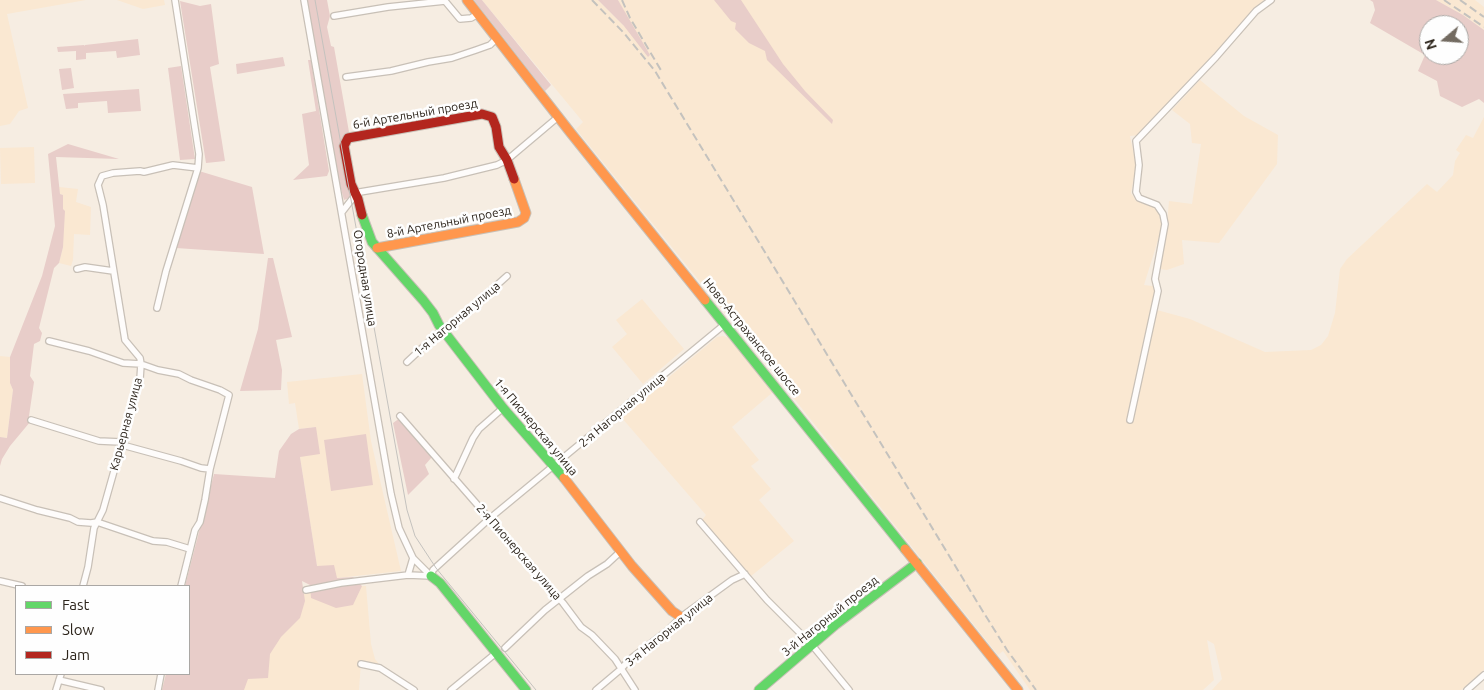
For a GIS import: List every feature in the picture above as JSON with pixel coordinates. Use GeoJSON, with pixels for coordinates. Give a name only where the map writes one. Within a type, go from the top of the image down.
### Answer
{"type":"FeatureCollection","features":[{"type":"Feature","properties":{"kind":"street"},"geometry":{"type":"LineString","coordinates":[[157,308],[166,271],[198,168],[200,154],[175,0]]}},
{"type":"Feature","properties":{"kind":"street","name":"Огородная улица"},"geometry":{"type":"LineString","coordinates":[[304,0],[342,212],[378,431],[399,528],[413,558],[440,583],[526,690]]}},
{"type":"Feature","properties":{"kind":"street","name":"Ново-Астраханское шоссе"},"geometry":{"type":"LineString","coordinates":[[467,0],[496,39],[1018,690]]}},
{"type":"Feature","properties":{"kind":"street"},"geometry":{"type":"LineString","coordinates":[[1130,420],[1158,290],[1155,279],[1165,224],[1163,214],[1157,205],[1139,198],[1136,192],[1139,164],[1136,141],[1142,137],[1216,57],[1256,11],[1271,0]]}},
{"type":"Feature","properties":{"kind":"street"},"geometry":{"type":"LineString","coordinates":[[334,16],[381,8],[444,1],[460,19],[471,18],[478,14]]}},
{"type":"Feature","properties":{"kind":"street"},"geometry":{"type":"LineString","coordinates":[[346,78],[452,58],[490,45],[496,39]]}},
{"type":"Feature","properties":{"kind":"street","name":"6-й Артельный проезд"},"geometry":{"type":"LineString","coordinates":[[348,138],[486,115],[492,117],[496,127],[499,147],[507,160]]}},
{"type":"Feature","properties":{"kind":"street"},"geometry":{"type":"LineString","coordinates":[[342,212],[356,194],[453,176],[488,168],[507,160],[558,116]]}},
{"type":"Feature","properties":{"kind":"street","name":"1-я Пионерская улица"},"geometry":{"type":"LineString","coordinates":[[348,138],[344,146],[351,184],[372,242],[423,300],[443,330],[503,408],[621,550],[632,566],[672,611],[681,617]]}},
{"type":"Feature","properties":{"kind":"street","name":"8-й Артельный проезд"},"geometry":{"type":"LineString","coordinates":[[377,248],[518,222],[524,218],[526,212],[507,160]]}},
{"type":"Feature","properties":{"kind":"street","name":"Карьерная улица"},"geometry":{"type":"LineString","coordinates":[[83,585],[97,522],[103,510],[140,379],[140,358],[125,340],[104,205],[98,185],[102,176],[122,172],[144,172],[173,164],[198,168]]}},
{"type":"Feature","properties":{"kind":"street"},"geometry":{"type":"LineString","coordinates":[[77,269],[86,267],[113,271]]}},
{"type":"Feature","properties":{"kind":"street","name":"1-я Нагорная улица"},"geometry":{"type":"LineString","coordinates":[[407,362],[507,276]]}},
{"type":"Feature","properties":{"kind":"street","name":"2-я Нагорная улица"},"geometry":{"type":"LineString","coordinates":[[431,576],[433,570],[489,519],[725,324]]}},
{"type":"Feature","properties":{"kind":"street"},"geometry":{"type":"LineString","coordinates":[[49,341],[123,362],[140,364],[179,374],[229,395],[210,469],[204,508],[180,585]]}},
{"type":"Feature","properties":{"kind":"street"},"geometry":{"type":"LineString","coordinates":[[454,479],[473,438],[503,408]]}},
{"type":"Feature","properties":{"kind":"street","name":"2-я Пионерская улица"},"geometry":{"type":"LineString","coordinates":[[400,416],[559,599],[581,627],[610,654],[635,690]]}},
{"type":"Feature","properties":{"kind":"street"},"geometry":{"type":"LineString","coordinates":[[31,420],[99,441],[121,442],[126,446],[210,469]]}},
{"type":"Feature","properties":{"kind":"street"},"geometry":{"type":"LineString","coordinates":[[0,498],[78,522],[97,522],[153,541],[167,542],[190,549]]}},
{"type":"Feature","properties":{"kind":"street"},"geometry":{"type":"LineString","coordinates":[[700,522],[767,600],[812,645],[849,690]]}},
{"type":"Feature","properties":{"kind":"street"},"geometry":{"type":"LineString","coordinates":[[505,648],[545,610],[588,576],[607,564],[621,550]]}},
{"type":"Feature","properties":{"kind":"street"},"geometry":{"type":"LineString","coordinates":[[408,575],[413,558]]}},
{"type":"Feature","properties":{"kind":"street","name":"3-й Нагорный проезд"},"geometry":{"type":"LineString","coordinates":[[759,690],[812,645],[917,563]]}},
{"type":"Feature","properties":{"kind":"street","name":"3-я Нагорная улица"},"geometry":{"type":"LineString","coordinates":[[596,690],[681,617],[732,580],[745,574]]}},
{"type":"Feature","properties":{"kind":"street"},"geometry":{"type":"LineString","coordinates":[[306,590],[341,583],[408,575],[431,576]]}},
{"type":"Feature","properties":{"kind":"street"},"geometry":{"type":"LineString","coordinates":[[0,581],[18,585]]}},
{"type":"Feature","properties":{"kind":"street"},"geometry":{"type":"LineString","coordinates":[[451,690],[496,653]]}},
{"type":"Feature","properties":{"kind":"street"},"geometry":{"type":"LineString","coordinates":[[361,664],[380,668],[414,690]]}},
{"type":"Feature","properties":{"kind":"street"},"geometry":{"type":"LineString","coordinates":[[158,690],[161,675]]}},
{"type":"Feature","properties":{"kind":"street"},"geometry":{"type":"LineString","coordinates":[[1467,690],[1484,675]]}},
{"type":"Feature","properties":{"kind":"street"},"geometry":{"type":"LineString","coordinates":[[56,690],[60,677],[101,690]]}},
{"type":"Feature","properties":{"kind":"shaded area"},"geometry":{"type":"Polygon","coordinates":[[[0,0],[86,0],[7,14],[28,108],[19,111],[10,124],[0,126],[0,0]]]}},
{"type":"Feature","properties":{"kind":"shaded area"},"geometry":{"type":"Polygon","coordinates":[[[117,0],[164,0],[165,5],[143,9],[117,0]]]}},
{"type":"Feature","properties":{"kind":"shaded area"},"geometry":{"type":"Polygon","coordinates":[[[306,0],[327,0],[330,16],[327,27],[331,46],[334,47],[349,132],[352,135],[346,138],[351,192],[349,198],[344,200],[340,185],[306,0]]]}},
{"type":"Feature","properties":{"kind":"shaded area"},"geometry":{"type":"Polygon","coordinates":[[[474,0],[482,0],[551,85],[545,91],[474,0]]]}},
{"type":"Feature","properties":{"kind":"shaded area"},"geometry":{"type":"Polygon","coordinates":[[[482,0],[598,0],[624,26],[627,18],[618,0],[1264,0],[1139,135],[1130,136],[1136,165],[1131,193],[1136,201],[1156,208],[1161,215],[1163,224],[1144,285],[1160,287],[1157,310],[1190,319],[1265,352],[1311,350],[1321,345],[1328,336],[1335,313],[1340,269],[1347,259],[1427,184],[1437,192],[1453,175],[1455,161],[1460,153],[1456,150],[1466,135],[1473,138],[1484,117],[1484,670],[1461,690],[1212,690],[1222,679],[1214,644],[1207,640],[1214,680],[1203,690],[1030,690],[1003,651],[998,655],[757,352],[576,129],[583,122],[482,0]]]}},
{"type":"Feature","properties":{"kind":"shaded area"},"geometry":{"type":"Polygon","coordinates":[[[598,0],[618,0],[650,55],[648,57],[624,26],[598,0]]]}},
{"type":"Feature","properties":{"kind":"shaded area"},"geometry":{"type":"Polygon","coordinates":[[[714,0],[741,0],[783,64],[805,91],[833,120],[832,124],[767,60],[765,51],[749,43],[735,29],[736,23],[731,21],[714,0]]]}},
{"type":"Feature","properties":{"kind":"shaded area"},"geometry":{"type":"Polygon","coordinates":[[[1370,0],[1436,0],[1463,15],[1419,15],[1419,52],[1370,23],[1375,10],[1373,2],[1370,0]]]}},
{"type":"Feature","properties":{"kind":"shaded area"},"geometry":{"type":"Polygon","coordinates":[[[1436,0],[1475,0],[1484,7],[1484,30],[1469,19],[1469,15],[1463,15],[1436,0]]]}},
{"type":"Feature","properties":{"kind":"shaded area"},"geometry":{"type":"Polygon","coordinates":[[[180,1],[200,6],[211,4],[219,64],[210,67],[225,161],[206,163],[180,1]]]}},
{"type":"Feature","properties":{"kind":"shaded area"},"geometry":{"type":"Polygon","coordinates":[[[1469,19],[1484,30],[1484,103],[1479,99],[1462,107],[1440,96],[1437,81],[1418,71],[1421,65],[1469,65],[1469,19]]]}},
{"type":"Feature","properties":{"kind":"shaded area"},"geometry":{"type":"Polygon","coordinates":[[[138,39],[140,55],[117,58],[116,51],[86,53],[86,59],[76,60],[76,51],[58,52],[57,47],[85,46],[138,39]]]}},
{"type":"Feature","properties":{"kind":"shaded area"},"geometry":{"type":"Polygon","coordinates":[[[283,57],[285,66],[237,74],[236,64],[283,57]]]}},
{"type":"Feature","properties":{"kind":"shaded area"},"geometry":{"type":"Polygon","coordinates":[[[308,60],[311,60],[329,171],[327,176],[293,180],[309,165],[302,114],[316,111],[308,60]]]}},
{"type":"Feature","properties":{"kind":"shaded area"},"geometry":{"type":"Polygon","coordinates":[[[181,66],[195,159],[180,160],[168,68],[181,66]]]}},
{"type":"Feature","properties":{"kind":"shaded area"},"geometry":{"type":"Polygon","coordinates":[[[71,68],[74,88],[62,90],[59,69],[71,68]]]}},
{"type":"Feature","properties":{"kind":"shaded area"},"geometry":{"type":"Polygon","coordinates":[[[1200,80],[1244,116],[1278,135],[1277,164],[1219,243],[1182,240],[1184,264],[1167,270],[1159,269],[1169,201],[1192,204],[1201,144],[1192,143],[1190,124],[1172,110],[1200,80]]]}},
{"type":"Feature","properties":{"kind":"shaded area"},"geometry":{"type":"Polygon","coordinates":[[[139,89],[141,111],[108,113],[107,101],[78,103],[78,108],[66,109],[63,94],[139,89]]]}},
{"type":"Feature","properties":{"kind":"shaded area"},"geometry":{"type":"Polygon","coordinates":[[[68,144],[119,159],[56,157],[60,194],[63,195],[63,209],[65,211],[63,247],[59,263],[54,268],[39,328],[42,333],[40,341],[34,344],[30,376],[34,382],[29,416],[30,422],[10,446],[0,466],[0,437],[7,438],[13,390],[10,383],[10,357],[42,276],[55,226],[48,154],[68,144]]]}},
{"type":"Feature","properties":{"kind":"shaded area"},"geometry":{"type":"Polygon","coordinates":[[[34,147],[35,183],[1,184],[0,148],[34,147]]]}},
{"type":"Feature","properties":{"kind":"shaded area"},"geometry":{"type":"Polygon","coordinates":[[[199,171],[252,187],[264,254],[176,248],[199,171]]]}},
{"type":"Feature","properties":{"kind":"shaded area"},"geometry":{"type":"Polygon","coordinates":[[[59,187],[78,189],[76,202],[91,207],[90,235],[74,234],[71,266],[59,263],[63,247],[63,195],[60,194],[59,187]]]}},
{"type":"Feature","properties":{"kind":"shaded area"},"geometry":{"type":"Polygon","coordinates":[[[268,258],[273,258],[292,337],[276,340],[282,370],[281,390],[240,391],[258,329],[268,258]]]}},
{"type":"Feature","properties":{"kind":"shaded area"},"geometry":{"type":"Polygon","coordinates":[[[642,299],[684,349],[643,384],[612,347],[627,334],[616,320],[642,299]]]}},
{"type":"Feature","properties":{"kind":"shaded area"},"geometry":{"type":"Polygon","coordinates":[[[717,337],[730,338],[773,392],[732,427],[759,460],[751,466],[771,489],[759,500],[794,541],[750,577],[702,520],[706,515],[621,417],[717,337]]]}},
{"type":"Feature","properties":{"kind":"shaded area"},"geometry":{"type":"Polygon","coordinates":[[[0,356],[10,357],[10,383],[13,390],[7,438],[0,437],[0,356]]]}},
{"type":"Feature","properties":{"kind":"shaded area"},"geometry":{"type":"Polygon","coordinates":[[[362,374],[371,441],[401,571],[337,578],[317,567],[300,457],[316,427],[299,429],[295,403],[289,404],[287,382],[362,374]]]}},
{"type":"Feature","properties":{"kind":"shaded area"},"geometry":{"type":"Polygon","coordinates":[[[400,418],[432,457],[425,465],[429,474],[408,495],[393,423],[400,418]]]}},
{"type":"Feature","properties":{"kind":"shaded area"},"geometry":{"type":"Polygon","coordinates":[[[316,427],[320,454],[300,457],[317,566],[334,565],[337,578],[353,577],[362,586],[353,605],[336,608],[311,598],[310,585],[302,581],[305,601],[300,618],[281,637],[270,654],[268,678],[248,679],[244,690],[162,690],[166,675],[190,675],[190,585],[185,585],[214,474],[275,478],[279,451],[291,434],[299,429],[316,427]]]}},
{"type":"Feature","properties":{"kind":"shaded area"},"geometry":{"type":"Polygon","coordinates":[[[366,434],[373,485],[331,491],[324,440],[366,434]]]}},
{"type":"Feature","properties":{"kind":"shaded area"},"geometry":{"type":"Polygon","coordinates":[[[340,586],[366,586],[371,644],[375,659],[382,668],[361,662],[359,690],[162,690],[166,675],[190,675],[301,594],[340,586]]]}},
{"type":"Feature","properties":{"kind":"tram line"},"geometry":{"type":"LineString","coordinates":[[315,0],[407,510],[415,536],[436,568],[536,690]]}},
{"type":"Feature","properties":{"kind":"railway"},"geometry":{"type":"LineString","coordinates":[[592,0],[624,33],[655,71],[982,610],[1007,650],[1036,690]]}},
{"type":"Feature","properties":{"kind":"railway"},"geometry":{"type":"LineString","coordinates":[[622,0],[630,18],[662,72]]}},
{"type":"Feature","properties":{"kind":"railway"},"geometry":{"type":"LineString","coordinates":[[1444,0],[1484,27]]}},
{"type":"Feature","properties":{"kind":"railway"},"geometry":{"type":"LineString","coordinates":[[1460,0],[1484,17]]}},
{"type":"Feature","properties":{"kind":"traffic: fast"},"geometry":{"type":"LineString","coordinates":[[362,215],[372,242],[423,300],[439,325],[503,408],[564,478]]}},
{"type":"Feature","properties":{"kind":"traffic: fast"},"geometry":{"type":"LineString","coordinates":[[705,300],[905,549]]}},
{"type":"Feature","properties":{"kind":"traffic: fast"},"geometry":{"type":"LineString","coordinates":[[759,690],[835,625],[917,563]]}},
{"type":"Feature","properties":{"kind":"traffic: fast"},"geometry":{"type":"LineString","coordinates":[[431,576],[440,583],[526,690]]}},
{"type":"Feature","properties":{"kind":"traffic: slow"},"geometry":{"type":"LineString","coordinates":[[467,0],[705,300]]}},
{"type":"Feature","properties":{"kind":"traffic: slow"},"geometry":{"type":"LineString","coordinates":[[377,248],[518,222],[524,218],[526,213],[514,179]]}},
{"type":"Feature","properties":{"kind":"traffic: slow"},"geometry":{"type":"LineString","coordinates":[[564,478],[632,566],[672,611],[681,617]]}},
{"type":"Feature","properties":{"kind":"traffic: slow"},"geometry":{"type":"LineString","coordinates":[[905,549],[1018,690]]}},
{"type":"Feature","properties":{"kind":"traffic: jam"},"geometry":{"type":"LineString","coordinates":[[362,215],[358,199],[351,184],[344,146],[348,138],[482,114],[492,117],[496,127],[499,147],[507,160],[514,179]]}}]}
